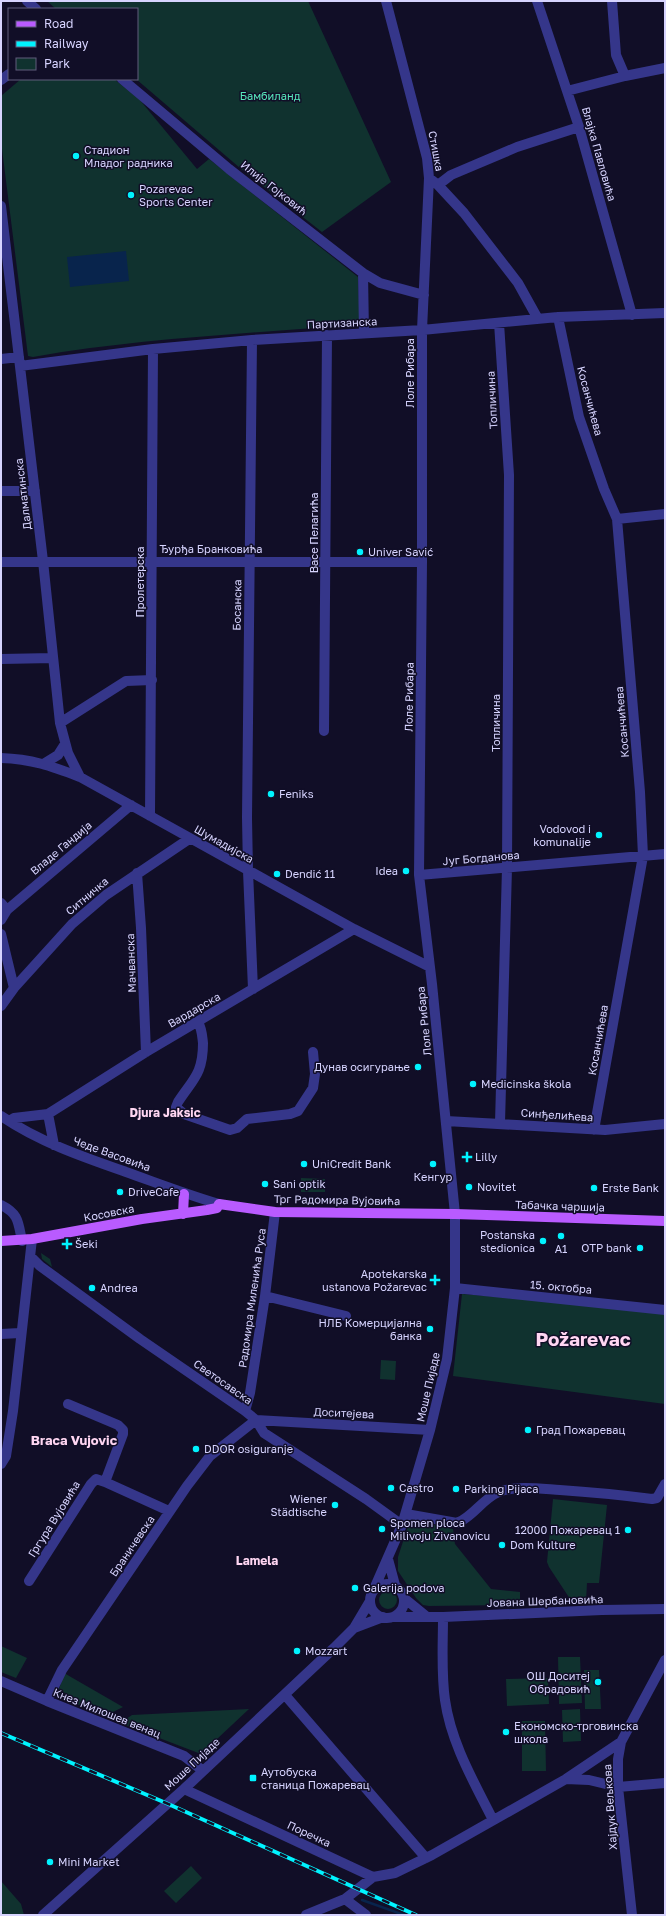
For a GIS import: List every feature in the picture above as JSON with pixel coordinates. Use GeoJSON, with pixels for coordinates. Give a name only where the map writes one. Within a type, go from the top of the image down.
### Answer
{"type":"FeatureCollection","features":[{"type":"Feature","properties":{"kind":"main road"},"geometry":{"type":"LineString","coordinates":[[183,1214],[184,1194]]}},
{"type":"Feature","properties":{"kind":"main road","name":"Трг Радомира Вујовића"},"geometry":{"type":"LineString","coordinates":[[220,1204],[275,1212],[455,1214]]}},
{"type":"Feature","properties":{"kind":"main road","name":"Косовска"},"geometry":{"type":"LineString","coordinates":[[1,1240],[27,1240],[142,1219],[214,1209],[220,1204]]}},
{"type":"Feature","properties":{"kind":"main road","name":"Табачка чаршија"},"geometry":{"type":"LineString","coordinates":[[455,1214],[665,1221]]}},
{"type":"Feature","properties":{"kind":"street"},"geometry":{"type":"LineString","coordinates":[[27,1],[35,8]]}},
{"type":"Feature","properties":{"kind":"street","name":"Стишка"},"geometry":{"type":"LineString","coordinates":[[386,1],[427,158],[429,178],[438,185],[464,213],[518,283],[538,319]]}},
{"type":"Feature","properties":{"kind":"street","name":"Влајка Павловића"},"geometry":{"type":"LineString","coordinates":[[537,1],[579,127],[632,315]]}},
{"type":"Feature","properties":{"kind":"street"},"geometry":{"type":"LineString","coordinates":[[612,1],[616,55],[625,76]]}},
{"type":"Feature","properties":{"kind":"street"},"geometry":{"type":"LineString","coordinates":[[567,91],[625,76],[665,68]]}},
{"type":"Feature","properties":{"kind":"street","name":"Илије Гојковић"},"geometry":{"type":"LineString","coordinates":[[123,80],[229,169],[363,274],[380,283],[424,295]]}},
{"type":"Feature","properties":{"kind":"street"},"geometry":{"type":"LineString","coordinates":[[438,185],[451,175],[517,147],[579,127]]}},
{"type":"Feature","properties":{"kind":"street","name":"Лоле Рибара"},"geometry":{"type":"LineString","coordinates":[[429,178],[422,330],[422,562],[419,875],[430,967],[455,1214]]}},
{"type":"Feature","properties":{"kind":"street","name":"Далматинска"},"geometry":{"type":"LineString","coordinates":[[1,206],[4,256],[20,362],[60,723],[65,744],[80,777]]}},
{"type":"Feature","properties":{"kind":"street"},"geometry":{"type":"LineString","coordinates":[[363,274],[364,333]]}},
{"type":"Feature","properties":{"kind":"street","name":"Партизанска"},"geometry":{"type":"LineString","coordinates":[[1,359],[20,362],[252,340],[422,330],[558,317],[665,313]]}},
{"type":"Feature","properties":{"kind":"street","name":"Косанчићева"},"geometry":{"type":"LineString","coordinates":[[558,317],[579,417],[604,489],[617,519],[640,792],[643,856],[594,1130]]}},
{"type":"Feature","properties":{"kind":"street","name":"Топличина"},"geometry":{"type":"LineString","coordinates":[[499,323],[508,475],[507,868],[500,1123]]}},
{"type":"Feature","properties":{"kind":"street","name":"Васе Пелагића"},"geometry":{"type":"LineString","coordinates":[[324,730],[327,336]]}},
{"type":"Feature","properties":{"kind":"street","name":"Босанска"},"geometry":{"type":"LineString","coordinates":[[252,340],[248,871],[253,989]]}},
{"type":"Feature","properties":{"kind":"street","name":"Пролетерска"},"geometry":{"type":"LineString","coordinates":[[150,816],[153,349]]}},
{"type":"Feature","properties":{"kind":"street"},"geometry":{"type":"LineString","coordinates":[[1,491],[35,491]]}},
{"type":"Feature","properties":{"kind":"street"},"geometry":{"type":"LineString","coordinates":[[617,519],[665,514]]}},
{"type":"Feature","properties":{"kind":"street","name":"Ђурђа Бранковића"},"geometry":{"type":"LineString","coordinates":[[1,562],[422,562]]}},
{"type":"Feature","properties":{"kind":"street"},"geometry":{"type":"LineString","coordinates":[[1,659],[53,658]]}},
{"type":"Feature","properties":{"kind":"street"},"geometry":{"type":"LineString","coordinates":[[60,723],[126,681],[152,680]]}},
{"type":"Feature","properties":{"kind":"street"},"geometry":{"type":"LineString","coordinates":[[46,763],[58,755],[65,744]]}},
{"type":"Feature","properties":{"kind":"street","name":"Шумадијска"},"geometry":{"type":"LineString","coordinates":[[1,758],[46,763],[80,777],[189,839],[354,929],[430,967]]}},
{"type":"Feature","properties":{"kind":"street","name":"Владе Гандија"},"geometry":{"type":"LineString","coordinates":[[1,920],[4,907],[131,806]]}},
{"type":"Feature","properties":{"kind":"street","name":"Ситничка"},"geometry":{"type":"LineString","coordinates":[[1,1006],[14,988],[72,924],[106,895],[189,839]]}},
{"type":"Feature","properties":{"kind":"street","name":"Југ Богданова"},"geometry":{"type":"LineString","coordinates":[[419,875],[665,854]]}},
{"type":"Feature","properties":{"kind":"street","name":"Мачванска"},"geometry":{"type":"LineString","coordinates":[[137,873],[141,928],[146,1052]]}},
{"type":"Feature","properties":{"kind":"street","name":"Вардарска"},"geometry":{"type":"LineString","coordinates":[[5,1118],[48,1114],[146,1052],[354,929]]}},
{"type":"Feature","properties":{"kind":"street"},"geometry":{"type":"LineString","coordinates":[[1,934],[14,988]]}},
{"type":"Feature","properties":{"kind":"street"},"geometry":{"type":"LineString","coordinates":[[198,1022],[201,1027],[203,1056],[200,1069],[176,1107],[184,1114],[230,1130],[237,1128],[247,1119],[290,1114],[298,1111],[313,1088],[315,1074],[313,1052]]}},
{"type":"Feature","properties":{"kind":"street"},"geometry":{"type":"LineString","coordinates":[[48,1114],[54,1145]]}},
{"type":"Feature","properties":{"kind":"street","name":"Чеде Васовића"},"geometry":{"type":"LineString","coordinates":[[5,1118],[34,1136],[54,1145],[184,1194],[220,1204]]}},
{"type":"Feature","properties":{"kind":"street","name":"Синђелићева"},"geometry":{"type":"LineString","coordinates":[[446,1121],[500,1123],[594,1130],[628,1129],[665,1124]]}},
{"type":"Feature","properties":{"kind":"street"},"geometry":{"type":"LineString","coordinates":[[1,1205],[12,1210],[17,1218],[27,1240],[31,1257],[20,1333],[13,1411],[6,1456],[1,1464]]}},
{"type":"Feature","properties":{"kind":"street","name":"Радомира Миленића Руса"},"geometry":{"type":"LineString","coordinates":[[245,1411],[250,1393],[265,1296],[275,1212]]}},
{"type":"Feature","properties":{"kind":"street","name":"Моше Пијаде"},"geometry":{"type":"LineString","coordinates":[[43,1915],[184,1789],[202,1770],[285,1695],[354,1628],[370,1601],[406,1514],[430,1430],[447,1358],[455,1288],[455,1214]]}},
{"type":"Feature","properties":{"kind":"street","name":"Светосавска"},"geometry":{"type":"LineString","coordinates":[[31,1257],[40,1266],[140,1339],[245,1411],[256,1420],[264,1433],[366,1498],[402,1525]]}},
{"type":"Feature","properties":{"kind":"street","name":"15. октобра"},"geometry":{"type":"LineString","coordinates":[[455,1288],[665,1310]]}},
{"type":"Feature","properties":{"kind":"street"},"geometry":{"type":"LineString","coordinates":[[265,1296],[346,1316]]}},
{"type":"Feature","properties":{"kind":"street"},"geometry":{"type":"LineString","coordinates":[[1,1334],[20,1333]]}},
{"type":"Feature","properties":{"kind":"street"},"geometry":{"type":"LineString","coordinates":[[68,1404],[118,1425],[123,1430],[123,1434],[105,1482],[169,1511]]}},
{"type":"Feature","properties":{"kind":"street","name":"Доситејева"},"geometry":{"type":"LineString","coordinates":[[256,1420],[430,1430]]}},
{"type":"Feature","properties":{"kind":"street","name":"Браничевска"},"geometry":{"type":"LineString","coordinates":[[47,1701],[62,1670],[169,1511],[210,1456],[256,1420]]}},
{"type":"Feature","properties":{"kind":"street","name":"Гргура Вујовића"},"geometry":{"type":"LineString","coordinates":[[29,1581],[91,1484],[96,1480],[105,1482]]}},
{"type":"Feature","properties":{"kind":"street"},"geometry":{"type":"LineString","coordinates":[[406,1514],[457,1523],[463,1520],[495,1494],[504,1490],[543,1489],[652,1499],[657,1498],[665,1484]]}},
{"type":"Feature","properties":{"kind":"street"},"geometry":{"type":"LineString","coordinates":[[388,1559],[395,1585],[402,1593],[404,1598],[426,1616]]}},
{"type":"Feature","properties":{"kind":"street"},"geometry":{"type":"LineString","coordinates":[[374,1589],[384,1584],[395,1585]]}},
{"type":"Feature","properties":{"kind":"street"},"geometry":{"type":"LineString","coordinates":[[370,1601],[372,1610],[388,1617],[402,1610],[404,1598]]}},
{"type":"Feature","properties":{"kind":"street","name":"Јована Шербановића"},"geometry":{"type":"LineString","coordinates":[[388,1617],[443,1617],[602,1610],[665,1609]]}},
{"type":"Feature","properties":{"kind":"street","name":"Моше Пијаде"},"geometry":{"type":"LineString","coordinates":[[354,1628],[388,1617]]}},
{"type":"Feature","properties":{"kind":"street"},"geometry":{"type":"LineString","coordinates":[[443,1617],[445,1699],[449,1718],[457,1745],[493,1820]]}},
{"type":"Feature","properties":{"kind":"street","name":"Хајдук Вељкова"},"geometry":{"type":"LineString","coordinates":[[632,1915],[618,1787],[618,1759],[621,1742],[665,1660]]}},
{"type":"Feature","properties":{"kind":"street","name":"Кнез Милошев венац"},"geometry":{"type":"LineString","coordinates":[[1,1681],[184,1756],[202,1770]]}},
{"type":"Feature","properties":{"kind":"street"},"geometry":{"type":"LineString","coordinates":[[285,1695],[426,1858]]}},
{"type":"Feature","properties":{"kind":"street"},"geometry":{"type":"LineString","coordinates":[[306,1915],[345,1899],[373,1877],[395,1873],[426,1858],[566,1779],[621,1742]]}},
{"type":"Feature","properties":{"kind":"street"},"geometry":{"type":"LineString","coordinates":[[566,1779],[589,1780],[618,1787],[665,1783]]}},
{"type":"Feature","properties":{"kind":"street","name":"Поречка"},"geometry":{"type":"LineString","coordinates":[[184,1789],[373,1877]]}},
{"type":"Feature","properties":{"kind":"street"},"geometry":{"type":"LineString","coordinates":[[345,1899],[366,1915]]}},
{"type":"Feature","properties":{"kind":"green space","name":"Бамбиланд"},"geometry":{"type":"Polygon","coordinates":[[[47,1],[308,1],[391,182],[322,232],[240,168],[137,80],[138,8],[55,8],[47,1]]]}},
{"type":"Feature","properties":{"kind":"green space","name":"Pozarevac Sports Center"},"geometry":{"type":"Polygon","coordinates":[[[20,80],[115,80],[139,99],[197,169],[209,159],[358,277],[360,324],[196,337],[114,345],[33,357],[28,356],[1,141],[1,96],[20,80]]]}},
{"type":"Feature","properties":{"kind":"green space"},"geometry":{"type":"Polygon","coordinates":[[[301,1178],[325,1179],[325,1192],[301,1192],[301,1178]]]}},
{"type":"Feature","properties":{"kind":"green space"},"geometry":{"type":"Polygon","coordinates":[[[41,1253],[50,1259],[52,1267],[42,1259],[41,1253]]]}},
{"type":"Feature","properties":{"kind":"green space"},"geometry":{"type":"Polygon","coordinates":[[[462,1294],[565,1302],[665,1314],[665,1404],[453,1376],[462,1294]]]}},
{"type":"Feature","properties":{"kind":"green space"},"geometry":{"type":"Polygon","coordinates":[[[381,1360],[396,1361],[395,1380],[380,1379],[381,1360]]]}},
{"type":"Feature","properties":{"kind":"green space"},"geometry":{"type":"Polygon","coordinates":[[[553,1499],[607,1505],[599,1583],[587,1583],[586,1601],[572,1602],[547,1562],[553,1499]]]}},
{"type":"Feature","properties":{"kind":"green space"},"geometry":{"type":"Polygon","coordinates":[[[410,1520],[453,1529],[455,1544],[491,1589],[520,1592],[520,1605],[423,1605],[416,1598],[398,1571],[398,1557],[410,1520]]]}},
{"type":"Feature","properties":{"kind":"green space"},"geometry":{"type":"Polygon","coordinates":[[[388,1591],[394,1594],[397,1600],[394,1606],[388,1609],[382,1606],[379,1600],[382,1594],[388,1591]]]}},
{"type":"Feature","properties":{"kind":"green space"},"geometry":{"type":"Polygon","coordinates":[[[1,1646],[27,1658],[16,1678],[1,1672],[1,1646]]]}},
{"type":"Feature","properties":{"kind":"green space"},"geometry":{"type":"Polygon","coordinates":[[[558,1657],[580,1657],[582,1703],[559,1704],[558,1657]]]}},
{"type":"Feature","properties":{"kind":"green space"},"geometry":{"type":"Polygon","coordinates":[[[584,1670],[599,1670],[601,1709],[585,1709],[584,1670]]]}},
{"type":"Feature","properties":{"kind":"green space"},"geometry":{"type":"Polygon","coordinates":[[[64,1673],[123,1707],[105,1716],[57,1696],[64,1673]]]}},
{"type":"Feature","properties":{"kind":"green space"},"geometry":{"type":"Polygon","coordinates":[[[548,1678],[549,1704],[507,1706],[506,1679],[548,1678]]]}},
{"type":"Feature","properties":{"kind":"green space"},"geometry":{"type":"Polygon","coordinates":[[[249,1709],[201,1754],[120,1723],[132,1715],[249,1709]]]}},
{"type":"Feature","properties":{"kind":"green space"},"geometry":{"type":"Polygon","coordinates":[[[580,1709],[581,1741],[563,1742],[562,1710],[580,1709]]]}},
{"type":"Feature","properties":{"kind":"green space"},"geometry":{"type":"Polygon","coordinates":[[[522,1721],[545,1721],[546,1771],[522,1771],[522,1721]]]}},
{"type":"Feature","properties":{"kind":"green space"},"geometry":{"type":"Polygon","coordinates":[[[191,1866],[202,1878],[176,1903],[164,1891],[191,1866]]]}},
{"type":"Feature","properties":{"kind":"green space"},"geometry":{"type":"Polygon","coordinates":[[[1,1881],[21,1904],[24,1915],[1,1915],[1,1881]]]}},
{"type":"Feature","properties":{"kind":"water"},"geometry":{"type":"Polygon","coordinates":[[[126,251],[129,281],[70,287],[67,257],[126,251]]]}},
{"type":"Feature","properties":{"kind":"waterway"},"geometry":{"type":"LineString","coordinates":[[362,1900],[404,1915]]}},
{"type":"Feature","properties":{"kind":"railway"},"geometry":{"type":"LineString","coordinates":[[1,1733],[166,1803],[416,1915]]}},
{"type":"Feature","properties":{"kind":"place","name":"Стадион Младог радника"},"geometry":{"type":"Point","coordinates":[76,156]}},
{"type":"Feature","properties":{"kind":"place","name":"Pozarevac Sports Center"},"geometry":{"type":"Point","coordinates":[131,195]}},
{"type":"Feature","properties":{"kind":"place","name":"Univer Savić"},"geometry":{"type":"Point","coordinates":[360,552]}},
{"type":"Feature","properties":{"kind":"place","name":"Feniks"},"geometry":{"type":"Point","coordinates":[271,794]}},
{"type":"Feature","properties":{"kind":"place","name":"Vodovod i komunalije"},"geometry":{"type":"Point","coordinates":[599,835]}},
{"type":"Feature","properties":{"kind":"place","name":"Idea"},"geometry":{"type":"Point","coordinates":[406,871]}},
{"type":"Feature","properties":{"kind":"place","name":"Dendić 11"},"geometry":{"type":"Point","coordinates":[277,874]}},
{"type":"Feature","properties":{"kind":"place","name":"Дунав осигурање"},"geometry":{"type":"Point","coordinates":[418,1067]}},
{"type":"Feature","properties":{"kind":"place","name":"Medicinska škola"},"geometry":{"type":"Point","coordinates":[473,1084]}},
{"type":"Feature","properties":{"kind":"place","name":"Lilly"},"geometry":{"type":"Point","coordinates":[467,1157]}},
{"type":"Feature","properties":{"kind":"place","name":"UniCredit Bank"},"geometry":{"type":"Point","coordinates":[304,1164]}},
{"type":"Feature","properties":{"kind":"place","name":"Кенгур"},"geometry":{"type":"Point","coordinates":[433,1164]}},
{"type":"Feature","properties":{"kind":"place","name":"Sani optik"},"geometry":{"type":"Point","coordinates":[265,1184]}},
{"type":"Feature","properties":{"kind":"place","name":"Novitet"},"geometry":{"type":"Point","coordinates":[469,1187]}},
{"type":"Feature","properties":{"kind":"place","name":"Erste Bank"},"geometry":{"type":"Point","coordinates":[594,1188]}},
{"type":"Feature","properties":{"kind":"place","name":"DriveCafe"},"geometry":{"type":"Point","coordinates":[120,1192]}},
{"type":"Feature","properties":{"kind":"place","name":"A1"},"geometry":{"type":"Point","coordinates":[561,1236]}},
{"type":"Feature","properties":{"kind":"place","name":"Postanska stedionica"},"geometry":{"type":"Point","coordinates":[543,1241]}},
{"type":"Feature","properties":{"kind":"place","name":"Šeki"},"geometry":{"type":"Point","coordinates":[67,1244]}},
{"type":"Feature","properties":{"kind":"place","name":"OTP bank"},"geometry":{"type":"Point","coordinates":[640,1248]}},
{"type":"Feature","properties":{"kind":"place","name":"Apotekarska ustanova Požarevac"},"geometry":{"type":"Point","coordinates":[435,1280]}},
{"type":"Feature","properties":{"kind":"place","name":"Andrea"},"geometry":{"type":"Point","coordinates":[92,1288]}},
{"type":"Feature","properties":{"kind":"place","name":"НЛБ Комерцијална банка"},"geometry":{"type":"Point","coordinates":[430,1329]}},
{"type":"Feature","properties":{"kind":"place","name":"Град Пожаревац"},"geometry":{"type":"Point","coordinates":[528,1430]}},
{"type":"Feature","properties":{"kind":"place","name":"DDOR osiguranje"},"geometry":{"type":"Point","coordinates":[196,1449]}},
{"type":"Feature","properties":{"kind":"place","name":"Castro"},"geometry":{"type":"Point","coordinates":[391,1488]}},
{"type":"Feature","properties":{"kind":"place","name":"Parking Pijaca"},"geometry":{"type":"Point","coordinates":[456,1489]}},
{"type":"Feature","properties":{"kind":"place","name":"Wiener Städtische"},"geometry":{"type":"Point","coordinates":[335,1505]}},
{"type":"Feature","properties":{"kind":"place","name":"Spomen ploca Milivoju Zivanovicu"},"geometry":{"type":"Point","coordinates":[382,1529]}},
{"type":"Feature","properties":{"kind":"place","name":"12000 Пожаревац 1"},"geometry":{"type":"Point","coordinates":[628,1530]}},
{"type":"Feature","properties":{"kind":"place","name":"Dom Kulture"},"geometry":{"type":"Point","coordinates":[502,1545]}},
{"type":"Feature","properties":{"kind":"place","name":"Galerija podova"},"geometry":{"type":"Point","coordinates":[355,1588]}},
{"type":"Feature","properties":{"kind":"place","name":"Mozzart"},"geometry":{"type":"Point","coordinates":[297,1651]}},
{"type":"Feature","properties":{"kind":"place","name":"ОШ Доситеј Обрадовић"},"geometry":{"type":"Point","coordinates":[598,1682]}},
{"type":"Feature","properties":{"kind":"place","name":"Економско-трговинска школа"},"geometry":{"type":"Point","coordinates":[506,1732]}},
{"type":"Feature","properties":{"kind":"place","name":"Аутобуска станица Пожаревац"},"geometry":{"type":"Point","coordinates":[253,1778]}},
{"type":"Feature","properties":{"kind":"place","name":"Mini Market"},"geometry":{"type":"Point","coordinates":[50,1862]}},
{"type":"Feature","properties":{"kind":"district","name":"Djura Jaksic"},"geometry":{"type":"Point","coordinates":[165,1113]}},
{"type":"Feature","properties":{"kind":"district","name":"Požarevac"},"geometry":{"type":"Point","coordinates":[583,1339]}},
{"type":"Feature","properties":{"kind":"district","name":"Braca Vujovic"},"geometry":{"type":"Point","coordinates":[74,1440]}},
{"type":"Feature","properties":{"kind":"district","name":"Lamela"},"geometry":{"type":"Point","coordinates":[257,1561]}}]}
